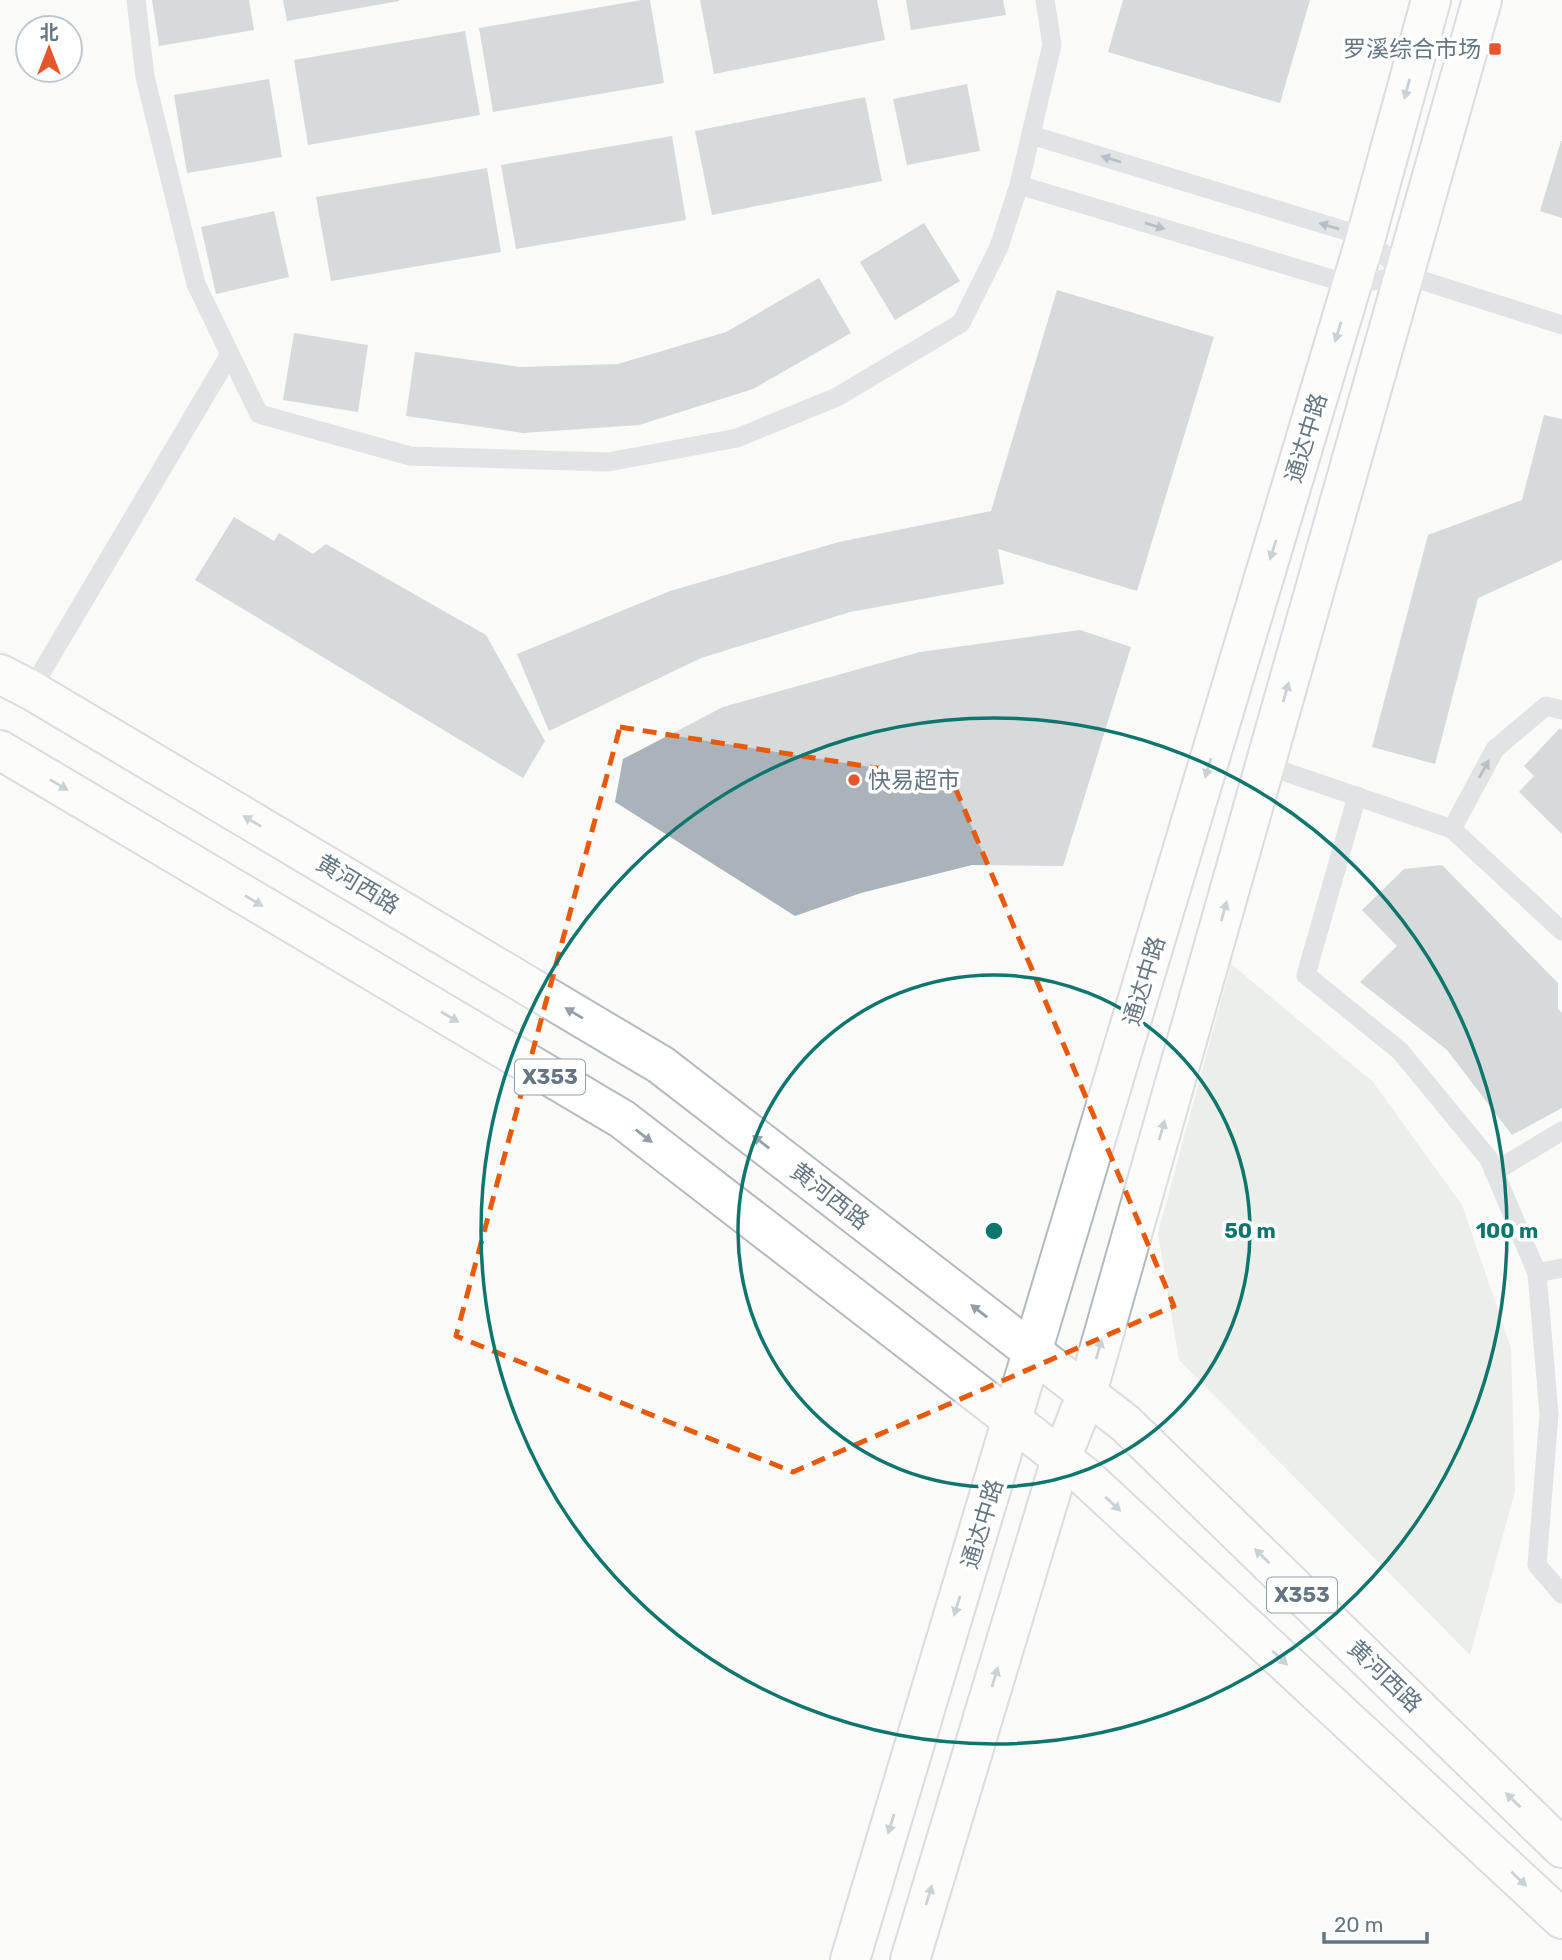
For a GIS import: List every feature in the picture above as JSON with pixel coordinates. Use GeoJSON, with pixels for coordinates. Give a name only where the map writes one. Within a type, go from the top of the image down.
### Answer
{"type":"FeatureCollection","features":[{"type":"Feature","properties":{"kind":"street","name":"通达中路"},"geometry":{"type":"LineString","coordinates":[[850,1960],[1352,285],[1431,0]]}},
{"type":"Feature","properties":{"kind":"street"},"geometry":{"type":"LineString","coordinates":[[910,1960],[1061,1459],[1087,1393],[1482,0]]}},
{"type":"Feature","properties":{"kind":"street","name":"黄河西路"},"geometry":{"type":"LineString","coordinates":[[16,682],[661,1065],[1125,1423],[1562,1848]]}},
{"type":"Feature","properties":{"kind":"street","name":"X353"},"geometry":{"type":"LineString","coordinates":[[0,751],[622,1119],[1093,1485],[1562,1919]]}},
{"type":"Feature","properties":{"kind":"lane"},"geometry":{"type":"LineString","coordinates":[[136,0],[145,76],[196,284],[259,414],[410,457],[608,462],[737,438],[837,397],[961,323],[999,247],[1019,185],[1052,45],[1045,0]]}},
{"type":"Feature","properties":{"kind":"lane"},"geometry":{"type":"LineString","coordinates":[[1031,135],[1366,237],[1405,275],[1562,325]]}},
{"type":"Feature","properties":{"kind":"lane"},"geometry":{"type":"LineString","coordinates":[[1019,185],[1352,285],[1405,275]]}},
{"type":"Feature","properties":{"kind":"lane"},"geometry":{"type":"LineString","coordinates":[[16,682],[230,354]]}},
{"type":"Feature","properties":{"kind":"lane"},"geometry":{"type":"LineString","coordinates":[[1452,828],[1495,750],[1546,706],[1562,710]]}},
{"type":"Feature","properties":{"kind":"lane"},"geometry":{"type":"LineString","coordinates":[[1265,765],[1452,828],[1562,931]]}},
{"type":"Feature","properties":{"kind":"lane"},"geometry":{"type":"LineString","coordinates":[[1357,796],[1306,975],[1400,1051],[1489,1159],[1538,1273],[1549,1414],[1536,1564],[1562,1594]]}},
{"type":"Feature","properties":{"kind":"lane"},"geometry":{"type":"LineString","coordinates":[[1494,1171],[1562,1131]]}},
{"type":"Feature","properties":{"kind":"lane"},"geometry":{"type":"LineString","coordinates":[[1538,1273],[1562,1268]]}},
{"type":"Feature","properties":{"kind":"highlighted area"},"geometry":{"type":"Polygon","coordinates":[[[620,727],[952,780],[1174,1306],[793,1472],[456,1336],[620,727]]]}},
{"type":"Feature","properties":{"kind":"shaded area"},"geometry":{"type":"Polygon","coordinates":[[[1231,964],[1373,1082],[1462,1205],[1511,1348],[1515,1491],[1470,1655],[1179,1360],[1158,1233],[1231,964]]]}},
{"type":"Feature","properties":{"kind":"building"},"geometry":{"type":"Polygon","coordinates":[[[152,0],[249,0],[254,30],[159,46],[152,0]]]}},
{"type":"Feature","properties":{"kind":"building"},"geometry":{"type":"Polygon","coordinates":[[[283,0],[399,0],[399,1],[287,21],[283,0]]]}},
{"type":"Feature","properties":{"kind":"building"},"geometry":{"type":"Polygon","coordinates":[[[650,0],[664,83],[493,112],[479,28],[650,0]]]}},
{"type":"Feature","properties":{"kind":"building"},"geometry":{"type":"Polygon","coordinates":[[[700,0],[877,0],[885,40],[714,74],[700,0]]]}},
{"type":"Feature","properties":{"kind":"building"},"geometry":{"type":"Polygon","coordinates":[[[906,0],[1003,0],[1006,15],[911,30],[906,0]]]}},
{"type":"Feature","properties":{"kind":"building"},"geometry":{"type":"Polygon","coordinates":[[[1123,0],[1310,0],[1280,103],[1108,52],[1123,0]]]}},
{"type":"Feature","properties":{"kind":"building"},"geometry":{"type":"Polygon","coordinates":[[[465,31],[480,115],[308,145],[294,60],[465,31]]]}},
{"type":"Feature","properties":{"kind":"building"},"geometry":{"type":"Polygon","coordinates":[[[269,79],[282,157],[187,173],[174,95],[269,79]]]}},
{"type":"Feature","properties":{"kind":"building"},"geometry":{"type":"Polygon","coordinates":[[[967,84],[980,151],[907,165],[893,99],[967,84]]]}},
{"type":"Feature","properties":{"kind":"building"},"geometry":{"type":"Polygon","coordinates":[[[865,97],[882,181],[712,215],[695,131],[865,97]]]}},
{"type":"Feature","properties":{"kind":"building"},"geometry":{"type":"Polygon","coordinates":[[[672,136],[686,220],[516,249],[501,165],[672,136]]]}},
{"type":"Feature","properties":{"kind":"building"},"geometry":{"type":"Polygon","coordinates":[[[1562,141],[1562,218],[1540,211],[1562,141]]]}},
{"type":"Feature","properties":{"kind":"building"},"geometry":{"type":"Polygon","coordinates":[[[487,168],[501,252],[331,281],[316,197],[487,168]]]}},
{"type":"Feature","properties":{"kind":"building"},"geometry":{"type":"Polygon","coordinates":[[[274,211],[289,277],[216,294],[201,227],[274,211]]]}},
{"type":"Feature","properties":{"kind":"building"},"geometry":{"type":"Polygon","coordinates":[[[924,223],[960,281],[895,320],[860,262],[924,223]]]}},
{"type":"Feature","properties":{"kind":"building"},"geometry":{"type":"Polygon","coordinates":[[[819,278],[851,333],[753,389],[639,425],[523,433],[406,416],[415,352],[520,367],[618,364],[726,332],[819,278]]]}},
{"type":"Feature","properties":{"kind":"building"},"geometry":{"type":"Polygon","coordinates":[[[1057,290],[1214,337],[1137,591],[998,549],[1004,584],[850,612],[701,658],[549,731],[517,654],[670,591],[839,542],[991,511],[1057,290]]]}},
{"type":"Feature","properties":{"kind":"building"},"geometry":{"type":"Polygon","coordinates":[[[294,333],[368,345],[358,412],[283,400],[294,333]]]}},
{"type":"Feature","properties":{"kind":"building"},"geometry":{"type":"Polygon","coordinates":[[[1544,415],[1562,419],[1562,560],[1478,598],[1435,764],[1372,747],[1428,535],[1522,500],[1544,415]]]}},
{"type":"Feature","properties":{"kind":"building"},"geometry":{"type":"Polygon","coordinates":[[[234,517],[274,541],[279,533],[313,554],[326,544],[486,635],[545,741],[523,778],[195,580],[234,517]]]}},
{"type":"Feature","properties":{"kind":"building","name":"快易超市"},"geometry":{"type":"Polygon","coordinates":[[[1080,630],[1131,647],[1063,866],[972,865],[861,893],[795,916],[615,802],[623,759],[723,707],[920,652],[1080,630]]]}},
{"type":"Feature","properties":{"kind":"building"},"geometry":{"type":"Polygon","coordinates":[[[1560,728],[1562,834],[1519,792],[1534,776],[1524,766],[1560,728]]]}},
{"type":"Feature","properties":{"kind":"building"},"geometry":{"type":"Polygon","coordinates":[[[1442,865],[1558,983],[1558,1009],[1562,1013],[1562,1108],[1512,1135],[1447,1050],[1360,982],[1397,946],[1362,910],[1404,869],[1442,865]]]}},
{"type":"Feature","properties":{"kind":"place","name":"罗溪综合市场"},"geometry":{"type":"Point","coordinates":[1495,49]}},
{"type":"Feature","properties":{"kind":"place","name":"快易超市"},"geometry":{"type":"Point","coordinates":[854,780]}}]}
